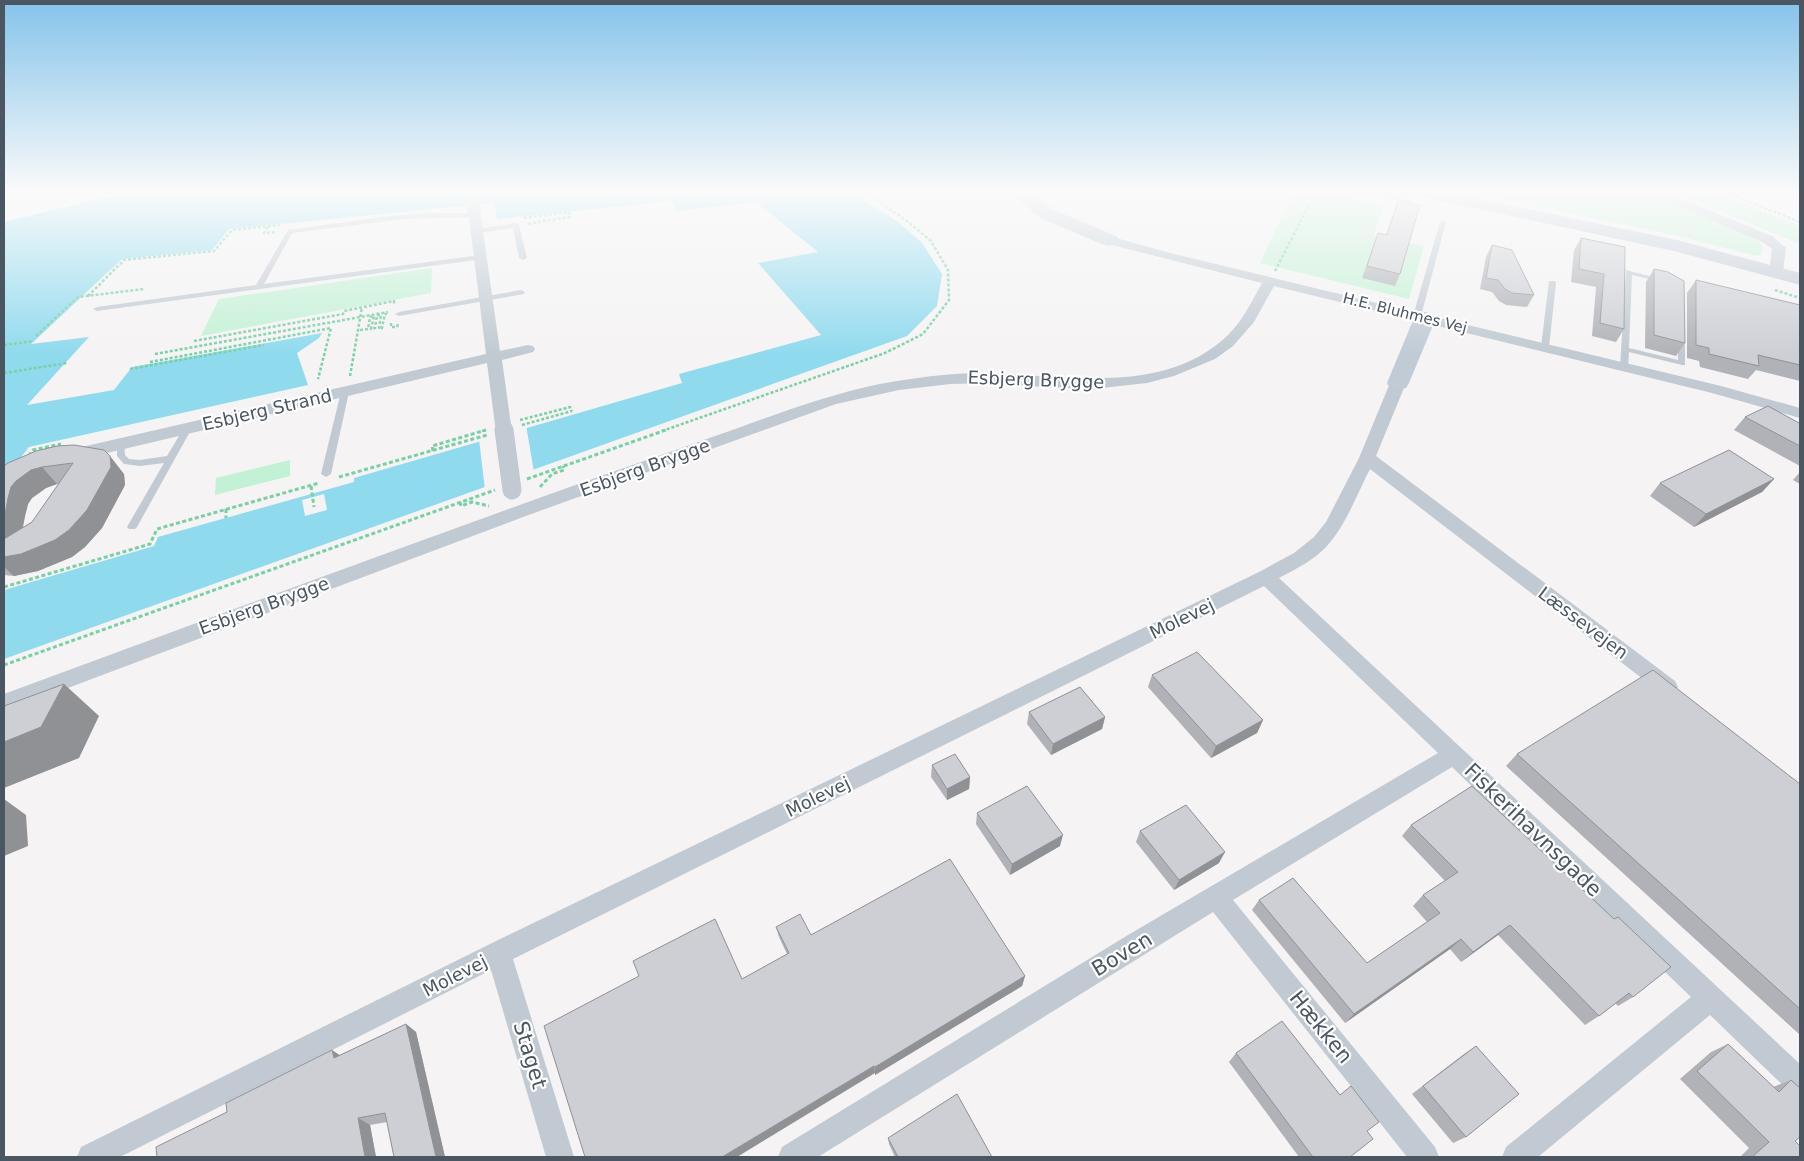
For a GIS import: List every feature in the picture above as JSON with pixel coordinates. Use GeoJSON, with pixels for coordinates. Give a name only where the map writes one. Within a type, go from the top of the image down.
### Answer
{"type":"FeatureCollection","features":[{"type":"Feature","properties":{"kind":"main road"},"geometry":{"type":"LineString","coordinates":[[1678,247],[1800,279]]}},
{"type":"Feature","properties":{"kind":"main road","name":"Molevej"},"geometry":{"type":"LineString","coordinates":[[1398,383],[1421,317]]}},
{"type":"Feature","properties":{"kind":"street"},"geometry":{"type":"LineString","coordinates":[[479,247],[494,357],[510,426],[512,486],[517,513]]}},
{"type":"Feature","properties":{"kind":"street","name":"H.E. Bluhmes Vej"},"geometry":{"type":"LineString","coordinates":[[1135,247],[1545,347],[1800,413]]}},
{"type":"Feature","properties":{"kind":"street"},"geometry":{"type":"LineString","coordinates":[[1776,272],[1778,247]]}},
{"type":"Feature","properties":{"kind":"street","name":"Esbjerg Brygge"},"geometry":{"type":"LineString","coordinates":[[4,703],[517,513],[832,400],[880,389],[967,378],[1099,384],[1139,380],[1175,371],[1206,358],[1229,342],[1247,322],[1271,280]]}},
{"type":"Feature","properties":{"kind":"street","name":"Esbjerg Strand"},"geometry":{"type":"LineString","coordinates":[[58,458],[188,428],[347,384],[528,349]]}},
{"type":"Feature","properties":{"kind":"street","name":"Molevej"},"geometry":{"type":"LineString","coordinates":[[90,1157],[499,953],[1266,577],[1300,558],[1320,542],[1333,525],[1367,458],[1398,383]]}},
{"type":"Feature","properties":{"kind":"street","name":"Læssevejen"},"geometry":{"type":"LineString","coordinates":[[1367,458],[1682,698]]}},
{"type":"Feature","properties":{"kind":"street","name":"Fiskerihavnsgade"},"geometry":{"type":"LineString","coordinates":[[1266,577],[1800,1082]]}},
{"type":"Feature","properties":{"kind":"street","name":"Boven"},"geometry":{"type":"LineString","coordinates":[[792,1157],[1216,897],[1454,755]]}},
{"type":"Feature","properties":{"kind":"street","name":"Hækken"},"geometry":{"type":"LineString","coordinates":[[1216,897],[1425,1157]]}},
{"type":"Feature","properties":{"kind":"street","name":"Staget"},"geometry":{"type":"LineString","coordinates":[[499,953],[560,1157]]}},
{"type":"Feature","properties":{"kind":"street"},"geometry":{"type":"LineString","coordinates":[[1516,1157],[1710,998]]}},
{"type":"Feature","properties":{"kind":"lane"},"geometry":{"type":"LineString","coordinates":[[258,288],[281,247]]}},
{"type":"Feature","properties":{"kind":"lane"},"geometry":{"type":"LineString","coordinates":[[521,247],[523,258]]}},
{"type":"Feature","properties":{"kind":"lane"},"geometry":{"type":"LineString","coordinates":[[1421,317],[1437,247]]}},
{"type":"Feature","properties":{"kind":"lane"},"geometry":{"type":"LineString","coordinates":[[97,309],[480,257]]}},
{"type":"Feature","properties":{"kind":"lane"},"geometry":{"type":"LineString","coordinates":[[1624,367],[1628,272],[1659,279],[1667,283]]}},
{"type":"Feature","properties":{"kind":"lane"},"geometry":{"type":"LineString","coordinates":[[1545,347],[1552,283]]}},
{"type":"Feature","properties":{"kind":"lane"},"geometry":{"type":"LineString","coordinates":[[396,314],[521,292]]}},
{"type":"Feature","properties":{"kind":"lane"},"geometry":{"type":"LineString","coordinates":[[1625,349],[1682,362],[1682,327]]}},
{"type":"Feature","properties":{"kind":"lane"},"geometry":{"type":"LineString","coordinates":[[328,477],[347,384]]}},
{"type":"Feature","properties":{"kind":"lane"},"geometry":{"type":"LineString","coordinates":[[132,527],[188,428]]}},
{"type":"Feature","properties":{"kind":"lane"},"geometry":{"type":"LineString","coordinates":[[121,444],[121,456],[127,462],[140,464],[171,459]]}},
{"type":"Feature","properties":{"kind":"path"},"geometry":{"type":"LineString","coordinates":[[4,665],[885,353],[923,334],[949,300],[948,270],[935,247]]}},
{"type":"Feature","properties":{"kind":"path"},"geometry":{"type":"LineString","coordinates":[[1271,280],[1288,247]]}},
{"type":"Feature","properties":{"kind":"path"},"geometry":{"type":"LineString","coordinates":[[36,336],[78,297],[151,288]]}},
{"type":"Feature","properties":{"kind":"path"},"geometry":{"type":"LineString","coordinates":[[194,341],[342,314],[344,311],[394,301],[393,306]]}},
{"type":"Feature","properties":{"kind":"path"},"geometry":{"type":"LineString","coordinates":[[347,384],[359,331],[362,307]]}},
{"type":"Feature","properties":{"kind":"path"},"geometry":{"type":"LineString","coordinates":[[371,329],[375,328],[377,315],[386,312]]}},
{"type":"Feature","properties":{"kind":"path"},"geometry":{"type":"LineString","coordinates":[[379,328],[382,314]]}},
{"type":"Feature","properties":{"kind":"path"},"geometry":{"type":"LineString","coordinates":[[155,354],[361,316],[382,314]]}},
{"type":"Feature","properties":{"kind":"path"},"geometry":{"type":"LineString","coordinates":[[359,331],[382,328],[385,314],[396,314],[397,326],[391,327],[392,320]]}},
{"type":"Feature","properties":{"kind":"path"},"geometry":{"type":"LineString","coordinates":[[370,316],[374,316],[371,329]]}},
{"type":"Feature","properties":{"kind":"path"},"geometry":{"type":"LineString","coordinates":[[359,331],[368,329],[370,316]]}},
{"type":"Feature","properties":{"kind":"path"},"geometry":{"type":"LineString","coordinates":[[130,369],[331,328],[318,379]]}},
{"type":"Feature","properties":{"kind":"path"},"geometry":{"type":"LineString","coordinates":[[4,345],[34,341]]}},
{"type":"Feature","properties":{"kind":"path"},"geometry":{"type":"LineString","coordinates":[[150,364],[264,345]]}},
{"type":"Feature","properties":{"kind":"path"},"geometry":{"type":"LineString","coordinates":[[4,372],[67,363]]}},
{"type":"Feature","properties":{"kind":"path"},"geometry":{"type":"LineString","coordinates":[[510,426],[572,411]]}},
{"type":"Feature","properties":{"kind":"path"},"geometry":{"type":"LineString","coordinates":[[328,477],[489,435]]}},
{"type":"Feature","properties":{"kind":"path"},"geometry":{"type":"LineString","coordinates":[[4,587],[150,544],[157,529],[320,483]]}},
{"type":"Feature","properties":{"kind":"path"},"geometry":{"type":"LineString","coordinates":[[311,486],[314,506]]}},
{"type":"Feature","properties":{"kind":"path"},"geometry":{"type":"LineString","coordinates":[[226,509],[226,518]]}},
{"type":"Feature","properties":{"kind":"green space"},"geometry":{"type":"Polygon","coordinates":[[[1267,247],[1424,247],[1409,299],[1260,263],[1267,247]]]}},
{"type":"Feature","properties":{"kind":"green space"},"geometry":{"type":"Polygon","coordinates":[[[1722,247],[1763,247],[1761,255],[1757,256],[1722,247]]]}},
{"type":"Feature","properties":{"kind":"green space"},"geometry":{"type":"Polygon","coordinates":[[[432,268],[431,293],[201,336],[219,299],[432,268]]]}},
{"type":"Feature","properties":{"kind":"green space"},"geometry":{"type":"Polygon","coordinates":[[[290,460],[290,476],[215,495],[216,478],[290,460]]]}},
{"type":"Feature","properties":{"kind":"water"},"geometry":{"type":"Polygon","coordinates":[[[4,247],[214,247],[212,250],[122,259],[31,344],[89,337],[27,405],[114,390],[132,367],[322,333],[319,338],[297,353],[308,385],[29,447],[4,478],[4,247]]]}},
{"type":"Feature","properties":{"kind":"water"},"geometry":{"type":"Polygon","coordinates":[[[812,247],[925,247],[942,274],[937,306],[907,336],[4,659],[4,590],[154,546],[158,537],[354,482],[354,478],[682,383],[679,374],[821,335],[758,263],[818,252],[812,247]]]}},
{"type":"Feature","properties":{"kind":"pier"},"geometry":{"type":"Polygon","coordinates":[[[526,425],[534,472],[485,490],[479,439],[526,425]]]}},
{"type":"Feature","properties":{"kind":"pier"},"geometry":{"type":"Polygon","coordinates":[[[324,494],[327,510],[305,516],[302,500],[324,494]]]}},
{"type":"Feature","properties":{"kind":"building"},"geometry":{"type":"Polygon","coordinates":[[[1373,247],[1408,247],[1400,274],[1367,266],[1373,247]]]}},
{"type":"Feature","properties":{"kind":"building"},"geometry":{"type":"Polygon","coordinates":[[[1492,247],[1512,250],[1534,295],[1512,293],[1505,289],[1498,280],[1486,278],[1492,247]]]}},
{"type":"Feature","properties":{"kind":"building"},"geometry":{"type":"Polygon","coordinates":[[[1580,247],[1625,247],[1624,329],[1600,323],[1604,274],[1579,269],[1580,247]]]}},
{"type":"Feature","properties":{"kind":"building"},"geometry":{"type":"Polygon","coordinates":[[[1654,269],[1668,272],[1684,281],[1685,343],[1654,335],[1654,269]]]}},
{"type":"Feature","properties":{"kind":"building"},"geometry":{"type":"Polygon","coordinates":[[[1696,280],[1800,305],[1800,365],[1758,355],[1759,366],[1709,354],[1709,348],[1696,345],[1696,280]]]}},
{"type":"Feature","properties":{"kind":"building"},"geometry":{"type":"Polygon","coordinates":[[[1768,406],[1800,422],[1800,446],[1745,417],[1768,406]]]}},
{"type":"Feature","properties":{"kind":"building"},"geometry":{"type":"Polygon","coordinates":[[[74,445],[104,450],[110,456],[111,467],[87,510],[69,530],[55,540],[21,554],[4,557],[4,539],[32,522],[73,463],[31,470],[16,481],[11,487],[4,520],[4,466],[36,451],[57,446],[74,445]]]}},
{"type":"Feature","properties":{"kind":"building"},"geometry":{"type":"Polygon","coordinates":[[[1729,450],[1774,479],[1706,514],[1660,483],[1729,450]]]}},
{"type":"Feature","properties":{"kind":"building"},"geometry":{"type":"Polygon","coordinates":[[[1197,652],[1263,720],[1216,746],[1152,675],[1197,652]]]}},
{"type":"Feature","properties":{"kind":"building"},"geometry":{"type":"Polygon","coordinates":[[[1653,670],[1800,784],[1800,1009],[1517,754],[1653,670]]]}},
{"type":"Feature","properties":{"kind":"building"},"geometry":{"type":"Polygon","coordinates":[[[64,684],[41,727],[4,742],[4,706],[64,684]]]}},
{"type":"Feature","properties":{"kind":"building"},"geometry":{"type":"Polygon","coordinates":[[[1080,687],[1105,717],[1053,744],[1029,712],[1080,687]]]}},
{"type":"Feature","properties":{"kind":"building"},"geometry":{"type":"Polygon","coordinates":[[[955,754],[970,777],[947,789],[932,765],[955,754]]]}},
{"type":"Feature","properties":{"kind":"building"},"geometry":{"type":"Polygon","coordinates":[[[1027,786],[1063,835],[1012,864],[977,813],[1027,786]]]}},
{"type":"Feature","properties":{"kind":"building"},"geometry":{"type":"Polygon","coordinates":[[[1472,786],[1614,919],[1618,917],[1671,967],[1633,997],[1629,993],[1599,1016],[1510,925],[1473,952],[1461,939],[1354,1014],[1259,900],[1293,878],[1367,963],[1440,913],[1423,895],[1458,872],[1411,825],[1472,786]]]}},
{"type":"Feature","properties":{"kind":"building"},"geometry":{"type":"Polygon","coordinates":[[[1186,805],[1225,852],[1179,880],[1140,831],[1186,805]]]}},
{"type":"Feature","properties":{"kind":"building"},"geometry":{"type":"Polygon","coordinates":[[[950,859],[1025,976],[722,1157],[585,1157],[544,1026],[639,976],[633,961],[715,919],[742,979],[789,953],[776,927],[800,914],[811,935],[950,859]]]}},
{"type":"Feature","properties":{"kind":"building"},"geometry":{"type":"Polygon","coordinates":[[[1282,1021],[1340,1095],[1351,1086],[1379,1122],[1367,1131],[1373,1139],[1350,1157],[1313,1157],[1236,1053],[1282,1021]]]}},
{"type":"Feature","properties":{"kind":"building"},"geometry":{"type":"Polygon","coordinates":[[[406,1024],[436,1157],[394,1157],[385,1113],[358,1118],[365,1157],[157,1157],[156,1147],[227,1112],[226,1103],[332,1050],[334,1058],[406,1024]]]}},
{"type":"Feature","properties":{"kind":"building"},"geometry":{"type":"Polygon","coordinates":[[[1728,1044],[1779,1092],[1791,1080],[1800,1088],[1800,1137],[1795,1141],[1800,1146],[1800,1157],[1752,1157],[1769,1142],[1697,1071],[1728,1044]]]}},
{"type":"Feature","properties":{"kind":"building"},"geometry":{"type":"Polygon","coordinates":[[[1476,1046],[1519,1094],[1466,1137],[1423,1086],[1476,1046]]]}},
{"type":"Feature","properties":{"kind":"building"},"geometry":{"type":"Polygon","coordinates":[[[957,1094],[992,1157],[898,1157],[888,1138],[957,1094]]]}}]}
